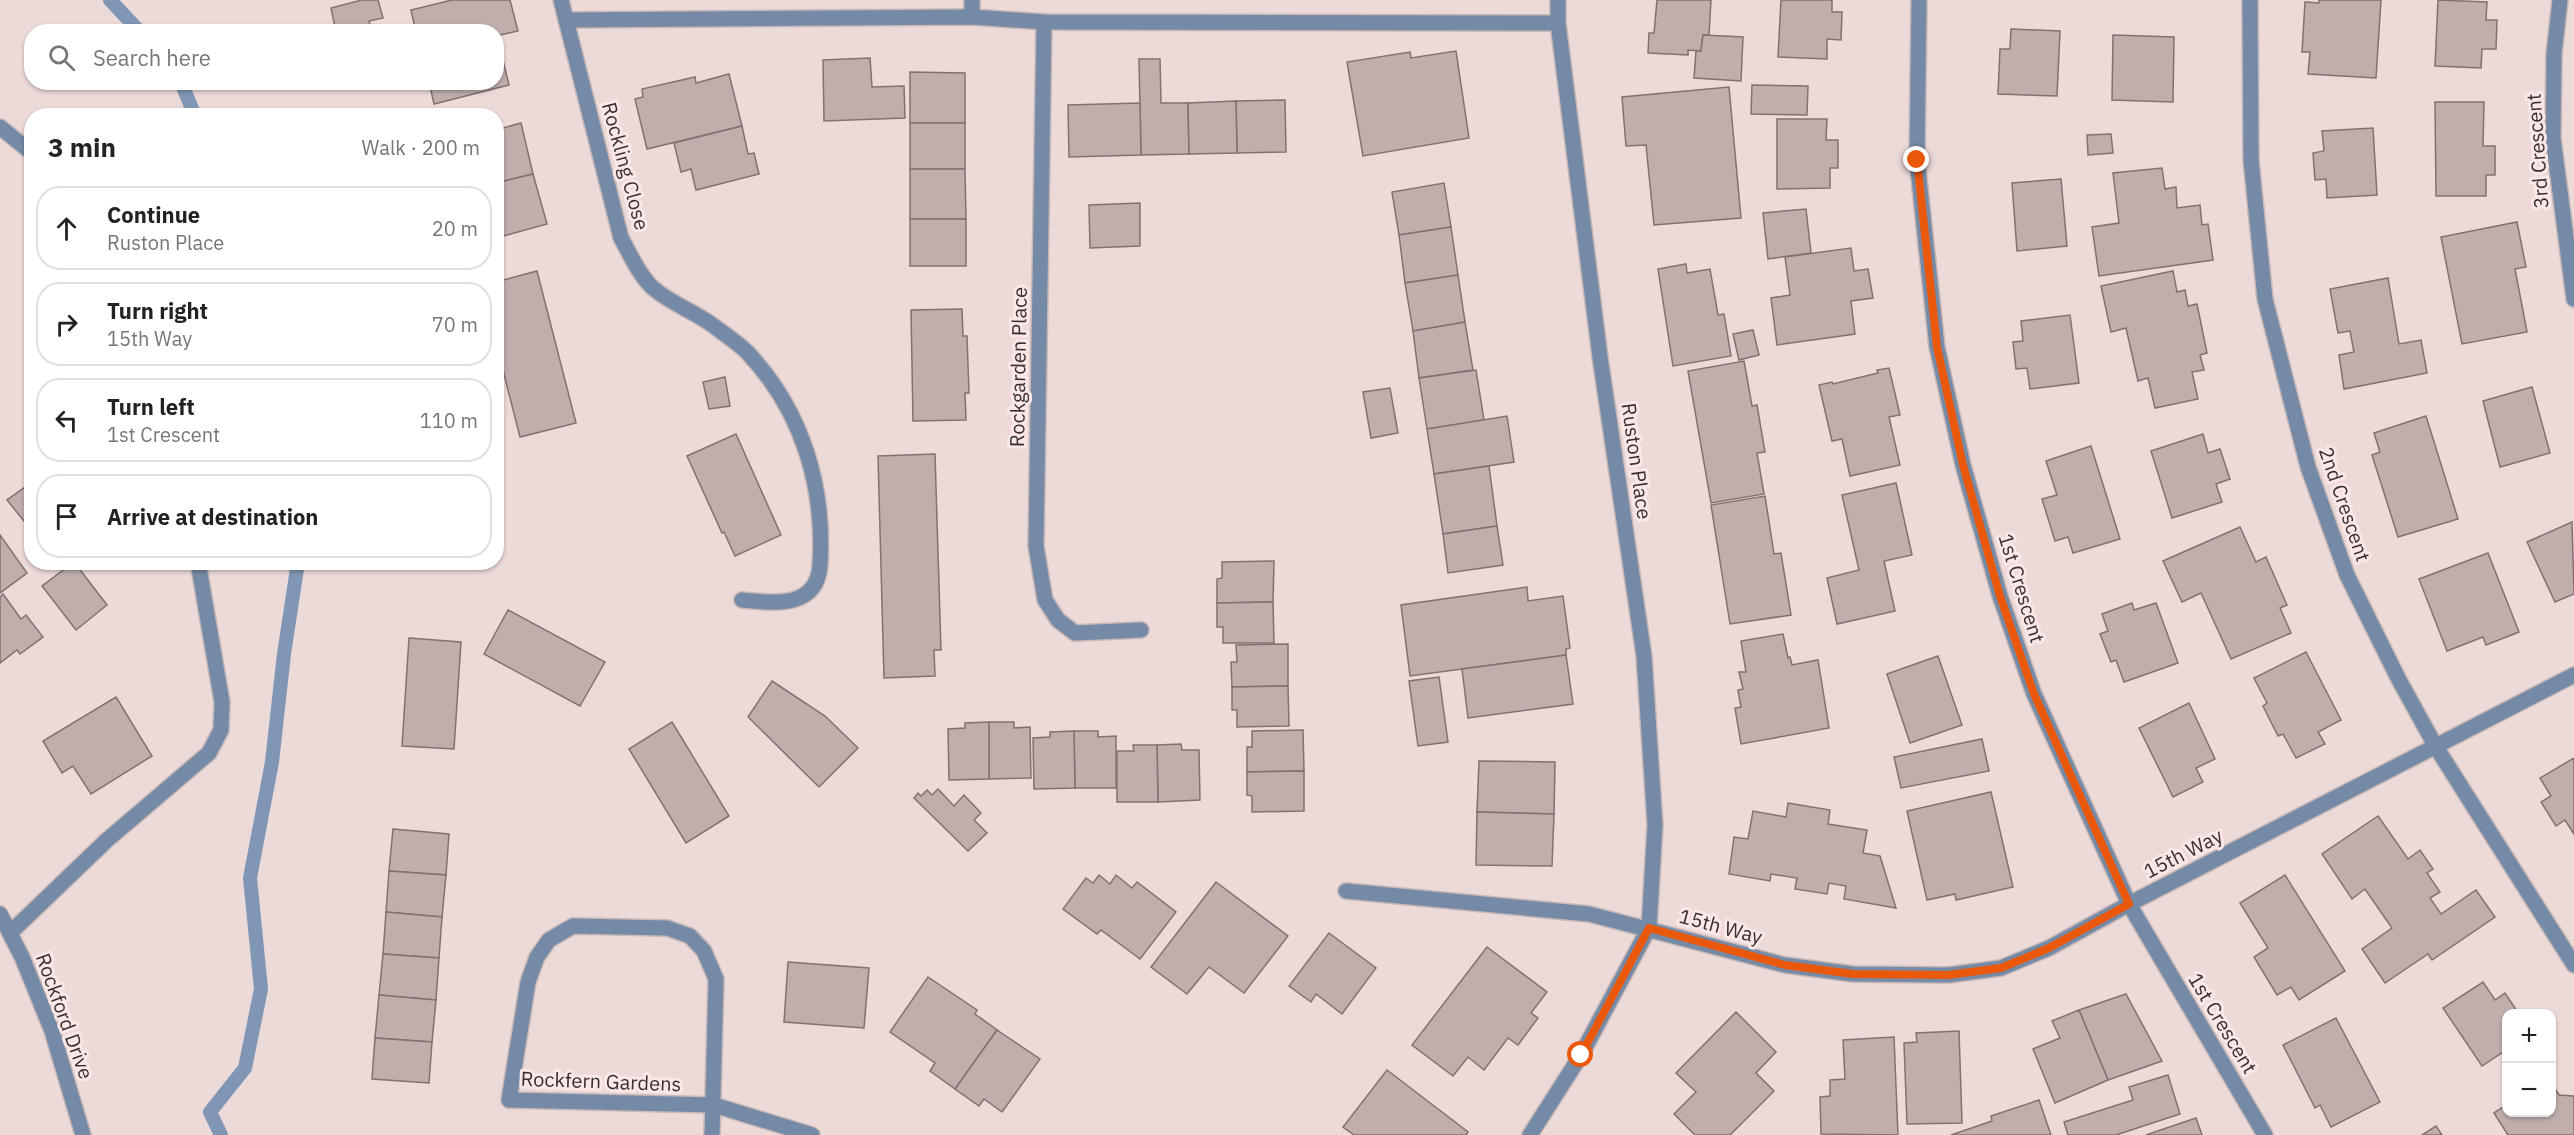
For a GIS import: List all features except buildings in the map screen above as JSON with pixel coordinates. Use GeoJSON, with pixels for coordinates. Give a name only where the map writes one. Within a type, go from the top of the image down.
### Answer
{"type":"FeatureCollection","features":[{"type":"Feature","properties":{"kind":"street","name":"Rockling Close"},"geometry":{"type":"LineString","coordinates":[[561,0],[621,238],[653,288],[708,322],[745,350],[773,382],[797,424],[811,462],[818,498],[821,550],[819,578],[808,594],[780,604],[742,600]]}},
{"type":"Feature","properties":{"kind":"street"},"geometry":{"type":"LineString","coordinates":[[972,0],[972,17]]}},
{"type":"Feature","properties":{"kind":"street","name":"Ruston Place"},"geometry":{"type":"LineString","coordinates":[[1530,1135],[1581,1055],[1649,928],[1655,825],[1644,656],[1600,357],[1558,23],[1558,0]]}},
{"type":"Feature","properties":{"kind":"street","name":"1st Crescent"},"geometry":{"type":"LineString","coordinates":[[1919,0],[1917,160],[1937,347],[1963,465],[2000,596],[2034,694],[2129,904],[2265,1135]]}},
{"type":"Feature","properties":{"kind":"street","name":"2nd Crescent"},"geometry":{"type":"LineString","coordinates":[[2250,0],[2251,160],[2265,299],[2307,467],[2347,575],[2398,678],[2436,747],[2574,965]]}},
{"type":"Feature","properties":{"kind":"street","name":"3rd Crescent"},"geometry":{"type":"LineString","coordinates":[[2560,0],[2554,54],[2553,138],[2574,299]]}},
{"type":"Feature","properties":{"kind":"street"},"geometry":{"type":"LineString","coordinates":[[566,21],[972,17],[1044,22],[1558,23]]}},
{"type":"Feature","properties":{"kind":"street","name":"Rockgarden Place"},"geometry":{"type":"LineString","coordinates":[[1044,22],[1036,546],[1040,574],[1045,600],[1058,620],[1075,633],[1141,630]]}},
{"type":"Feature","properties":{"kind":"street"},"geometry":{"type":"LineString","coordinates":[[0,127],[24,146]]}},
{"type":"Feature","properties":{"kind":"street"},"geometry":{"type":"LineString","coordinates":[[9,933],[141,808],[200,761],[213,745],[220,730],[222,702],[199,570]]}},
{"type":"Feature","properties":{"kind":"street","name":"15th Way"},"geometry":{"type":"LineString","coordinates":[[1649,928],[1785,965],[1853,974],[1948,975],[2001,968],[2049,948],[2129,904],[2574,675]]}},
{"type":"Feature","properties":{"kind":"street"},"geometry":{"type":"LineString","coordinates":[[1346,891],[1589,914],[1649,928]]}},
{"type":"Feature","properties":{"kind":"street","name":"Rockford Drive"},"geometry":{"type":"LineString","coordinates":[[0,914],[22,957],[52,1031],[83,1135]]}},
{"type":"Feature","properties":{"kind":"street","name":"Rockfern Gardens"},"geometry":{"type":"LineString","coordinates":[[712,1135],[714,1105],[716,979],[704,951],[690,936],[668,928],[573,926],[549,940],[537,957],[528,982],[509,1100],[714,1105],[812,1135]]}},
{"type":"Feature","properties":{"kind":"waterway"},"geometry":{"type":"LineString","coordinates":[[110,0],[132,24]]}},
{"type":"Feature","properties":{"kind":"waterway"},"geometry":{"type":"LineString","coordinates":[[184,90],[192,108]]}},
{"type":"Feature","properties":{"kind":"waterway"},"geometry":{"type":"LineString","coordinates":[[221,1135],[210,1112],[245,1068],[261,989],[250,878],[272,762],[284,654],[297,570]]}},
{"type":"Feature","properties":{"kind":"route"},"geometry":{"type":"LineString","coordinates":[[1581,1055],[1649,928],[1785,965],[1853,974],[1948,975],[2001,968],[2049,948],[2129,904],[2034,694],[2000,596],[1963,465],[1937,347],[1917,160]]}}]}
